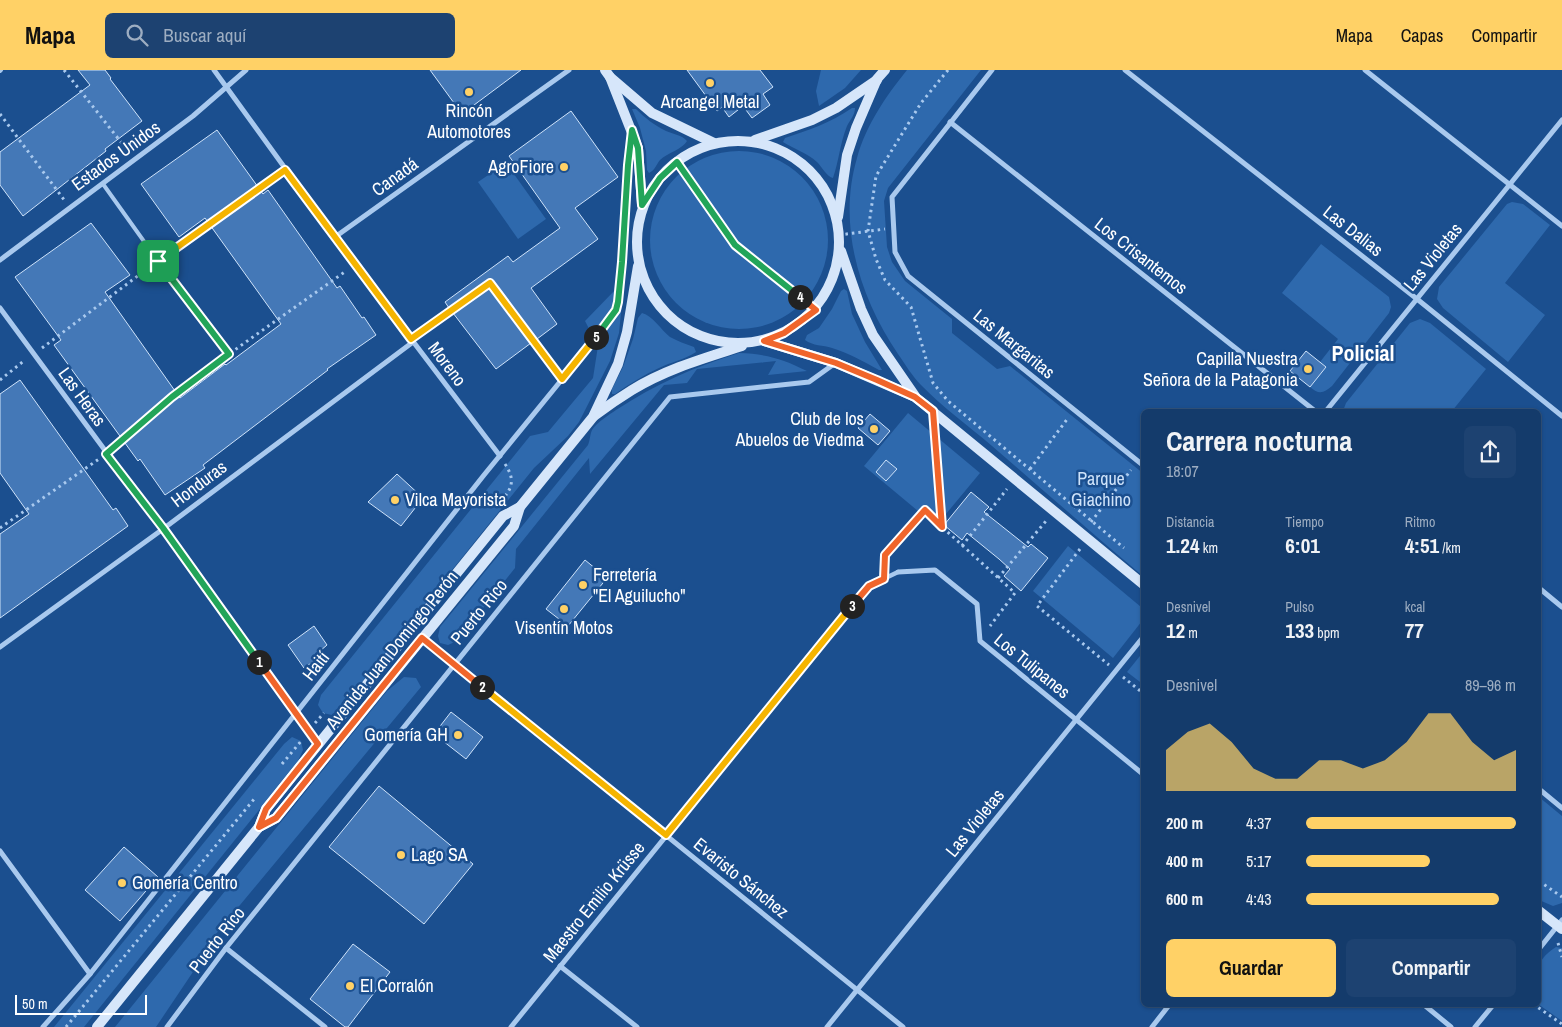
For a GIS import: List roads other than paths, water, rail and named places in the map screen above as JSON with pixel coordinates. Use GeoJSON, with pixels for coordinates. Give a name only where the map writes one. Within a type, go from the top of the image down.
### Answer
{"type":"FeatureCollection","features":[{"type":"Feature","properties":{"kind":"main road"},"geometry":{"type":"LineString","coordinates":[[642,205],[660,178],[686,154],[714,143],[755,140],[812,120],[836,108],[877,79],[885,70]]}},
{"type":"Feature","properties":{"kind":"main road"},"geometry":{"type":"LineString","coordinates":[[608,73],[652,113],[714,143]]}},
{"type":"Feature","properties":{"kind":"main road"},"geometry":{"type":"LineString","coordinates":[[608,73],[638,148],[642,205],[637,236],[638,266],[655,302],[677,324],[710,339],[746,344],[764,341],[784,333],[816,310],[830,285],[840,251]]}},
{"type":"Feature","properties":{"kind":"main road"},"geometry":{"type":"LineString","coordinates":[[877,79],[856,128],[847,155],[838,216],[840,251],[873,336],[915,397]]}},
{"type":"Feature","properties":{"kind":"main road"},"geometry":{"type":"LineString","coordinates":[[755,140],[774,146],[802,162],[822,185],[838,216]]}},
{"type":"Feature","properties":{"kind":"main road","name":"Avenida Juan Domingo Perón"},"geometry":{"type":"LineString","coordinates":[[259,827],[276,818],[514,526],[520,507],[593,417],[618,364],[627,332],[638,266]]}},
{"type":"Feature","properties":{"kind":"main road"},"geometry":{"type":"LineString","coordinates":[[764,341],[836,363],[915,397],[1141,582]]}},
{"type":"Feature","properties":{"kind":"main road","name":"Avenida Juan Domingo Perón"},"geometry":{"type":"LineString","coordinates":[[593,417],[633,389],[663,374],[746,344]]}},
{"type":"Feature","properties":{"kind":"main road","name":"Avenida Juan Domingo Perón"},"geometry":{"type":"LineString","coordinates":[[97,1027],[259,827],[266,809],[503,516],[520,507]]}},
{"type":"Feature","properties":{"kind":"main road"},"geometry":{"type":"LineString","coordinates":[[1541,912],[1560,925]]}},
{"type":"Feature","properties":{"kind":"street","name":"Moreno"},"geometry":{"type":"LineString","coordinates":[[214,70],[355,265],[500,456]]}},
{"type":"Feature","properties":{"kind":"street","name":"Estados Unidos"},"geometry":{"type":"LineString","coordinates":[[0,260],[193,116],[246,70]]}},
{"type":"Feature","properties":{"kind":"street","name":"Canadá"},"geometry":{"type":"LineString","coordinates":[[335,237],[570,70]]}},
{"type":"Feature","properties":{"kind":"street","name":"Las Margaritas"},"geometry":{"type":"LineString","coordinates":[[992,70],[892,197],[895,252],[908,276],[1141,464]]}},
{"type":"Feature","properties":{"kind":"street","name":"Las Dalias"},"geometry":{"type":"LineString","coordinates":[[1125,70],[1417,299],[1562,416]]}},
{"type":"Feature","properties":{"kind":"street"},"geometry":{"type":"LineString","coordinates":[[1365,70],[1562,226]]}},
{"type":"Feature","properties":{"kind":"street","name":"Las Violetas"},"geometry":{"type":"LineString","coordinates":[[1328,409],[1562,120]]}},
{"type":"Feature","properties":{"kind":"street","name":"Los Crisantemos"},"geometry":{"type":"LineString","coordinates":[[950,122],[1312,409]]}},
{"type":"Feature","properties":{"kind":"street","name":"Las Heras"},"geometry":{"type":"LineString","coordinates":[[0,308],[106,454],[163,528],[318,744]]}},
{"type":"Feature","properties":{"kind":"street","name":"Honduras"},"geometry":{"type":"LineString","coordinates":[[0,647],[163,528],[412,340]]}},
{"type":"Feature","properties":{"kind":"street","name":"Haití"},"geometry":{"type":"LineString","coordinates":[[43,1027],[90,974],[590,345]]}},
{"type":"Feature","properties":{"kind":"street","name":"Puerto Rico"},"geometry":{"type":"LineString","coordinates":[[167,1027],[226,948],[670,397],[809,382],[836,363]]}},
{"type":"Feature","properties":{"kind":"street","name":"Los Tulipanes"},"geometry":{"type":"LineString","coordinates":[[898,572],[935,570],[977,604],[980,641],[1141,773]]}},
{"type":"Feature","properties":{"kind":"street"},"geometry":{"type":"LineString","coordinates":[[869,586],[898,572]]}},
{"type":"Feature","properties":{"kind":"street","name":"Maestro Emilio Krüsse"},"geometry":{"type":"LineString","coordinates":[[511,1027],[869,586]]}},
{"type":"Feature","properties":{"kind":"street"},"geometry":{"type":"LineString","coordinates":[[1541,590],[1562,607]]}},
{"type":"Feature","properties":{"kind":"street","name":"Evaristo Sánchez"},"geometry":{"type":"LineString","coordinates":[[422,638],[903,1027]]}},
{"type":"Feature","properties":{"kind":"street","name":"Las Violetas"},"geometry":{"type":"LineString","coordinates":[[827,1027],[1141,640]]}},
{"type":"Feature","properties":{"kind":"street"},"geometry":{"type":"LineString","coordinates":[[1541,791],[1562,808]]}},
{"type":"Feature","properties":{"kind":"street"},"geometry":{"type":"LineString","coordinates":[[0,851],[90,974]]}},
{"type":"Feature","properties":{"kind":"street"},"geometry":{"type":"LineString","coordinates":[[1541,947],[1560,925]]}},
{"type":"Feature","properties":{"kind":"street"},"geometry":{"type":"LineString","coordinates":[[226,948],[325,1027]]}},
{"type":"Feature","properties":{"kind":"street"},"geometry":{"type":"LineString","coordinates":[[560,966],[637,1027]]}},
{"type":"Feature","properties":{"kind":"street"},"geometry":{"type":"LineString","coordinates":[[1152,1027],[1168,1007]]}},
{"type":"Feature","properties":{"kind":"street"},"geometry":{"type":"LineString","coordinates":[[1427,1007],[1452,1027]]}},
{"type":"Feature","properties":{"kind":"street"},"geometry":{"type":"LineString","coordinates":[[1475,1027],[1492,1007]]}},
{"type":"Feature","properties":{"kind":"lane"},"geometry":{"type":"LineString","coordinates":[[103,184],[158,261],[196,309]]}},
{"type":"Feature","properties":{"kind":"lane"},"geometry":{"type":"LineString","coordinates":[[412,340],[490,283],[562,379]]}},
{"type":"Feature","properties":{"kind":"place","name":"Arcangel Metal"},"geometry":{"type":"Point","coordinates":[710,83]}},
{"type":"Feature","properties":{"kind":"place","name":"Rincón Automotores"},"geometry":{"type":"Point","coordinates":[469,92]}},
{"type":"Feature","properties":{"kind":"place","name":"AgroFiore"},"geometry":{"type":"Point","coordinates":[564,167]}},
{"type":"Feature","properties":{"kind":"place","name":"Capilla Nuestra Señora de la Patagonia"},"geometry":{"type":"Point","coordinates":[1308,369]}},
{"type":"Feature","properties":{"kind":"place","name":"Club de los Abuelos de Viedma"},"geometry":{"type":"Point","coordinates":[874,429]}},
{"type":"Feature","properties":{"kind":"place","name":"Vilca Mayorista"},"geometry":{"type":"Point","coordinates":[395,500]}},
{"type":"Feature","properties":{"kind":"place","name":"Ferretería \"El Aguilucho\""},"geometry":{"type":"Point","coordinates":[583,585]}},
{"type":"Feature","properties":{"kind":"place","name":"Visentín Motos"},"geometry":{"type":"Point","coordinates":[564,609]}},
{"type":"Feature","properties":{"kind":"place","name":"Gomería GH"},"geometry":{"type":"Point","coordinates":[458,735]}},
{"type":"Feature","properties":{"kind":"place","name":"Lago SA"},"geometry":{"type":"Point","coordinates":[401,855]}},
{"type":"Feature","properties":{"kind":"place","name":"Gomería Centro"},"geometry":{"type":"Point","coordinates":[122,883]}},
{"type":"Feature","properties":{"kind":"place","name":"El Corralón"},"geometry":{"type":"Point","coordinates":[350,986]}},
{"type":"Feature","properties":{"kind":"district","name":"Policial"},"geometry":{"type":"Point","coordinates":[1363,353]}},
{"type":"Feature","properties":{"kind":"park label","name":"Parque Giachino"},"geometry":{"type":"Point","coordinates":[1101,489]}}]}
